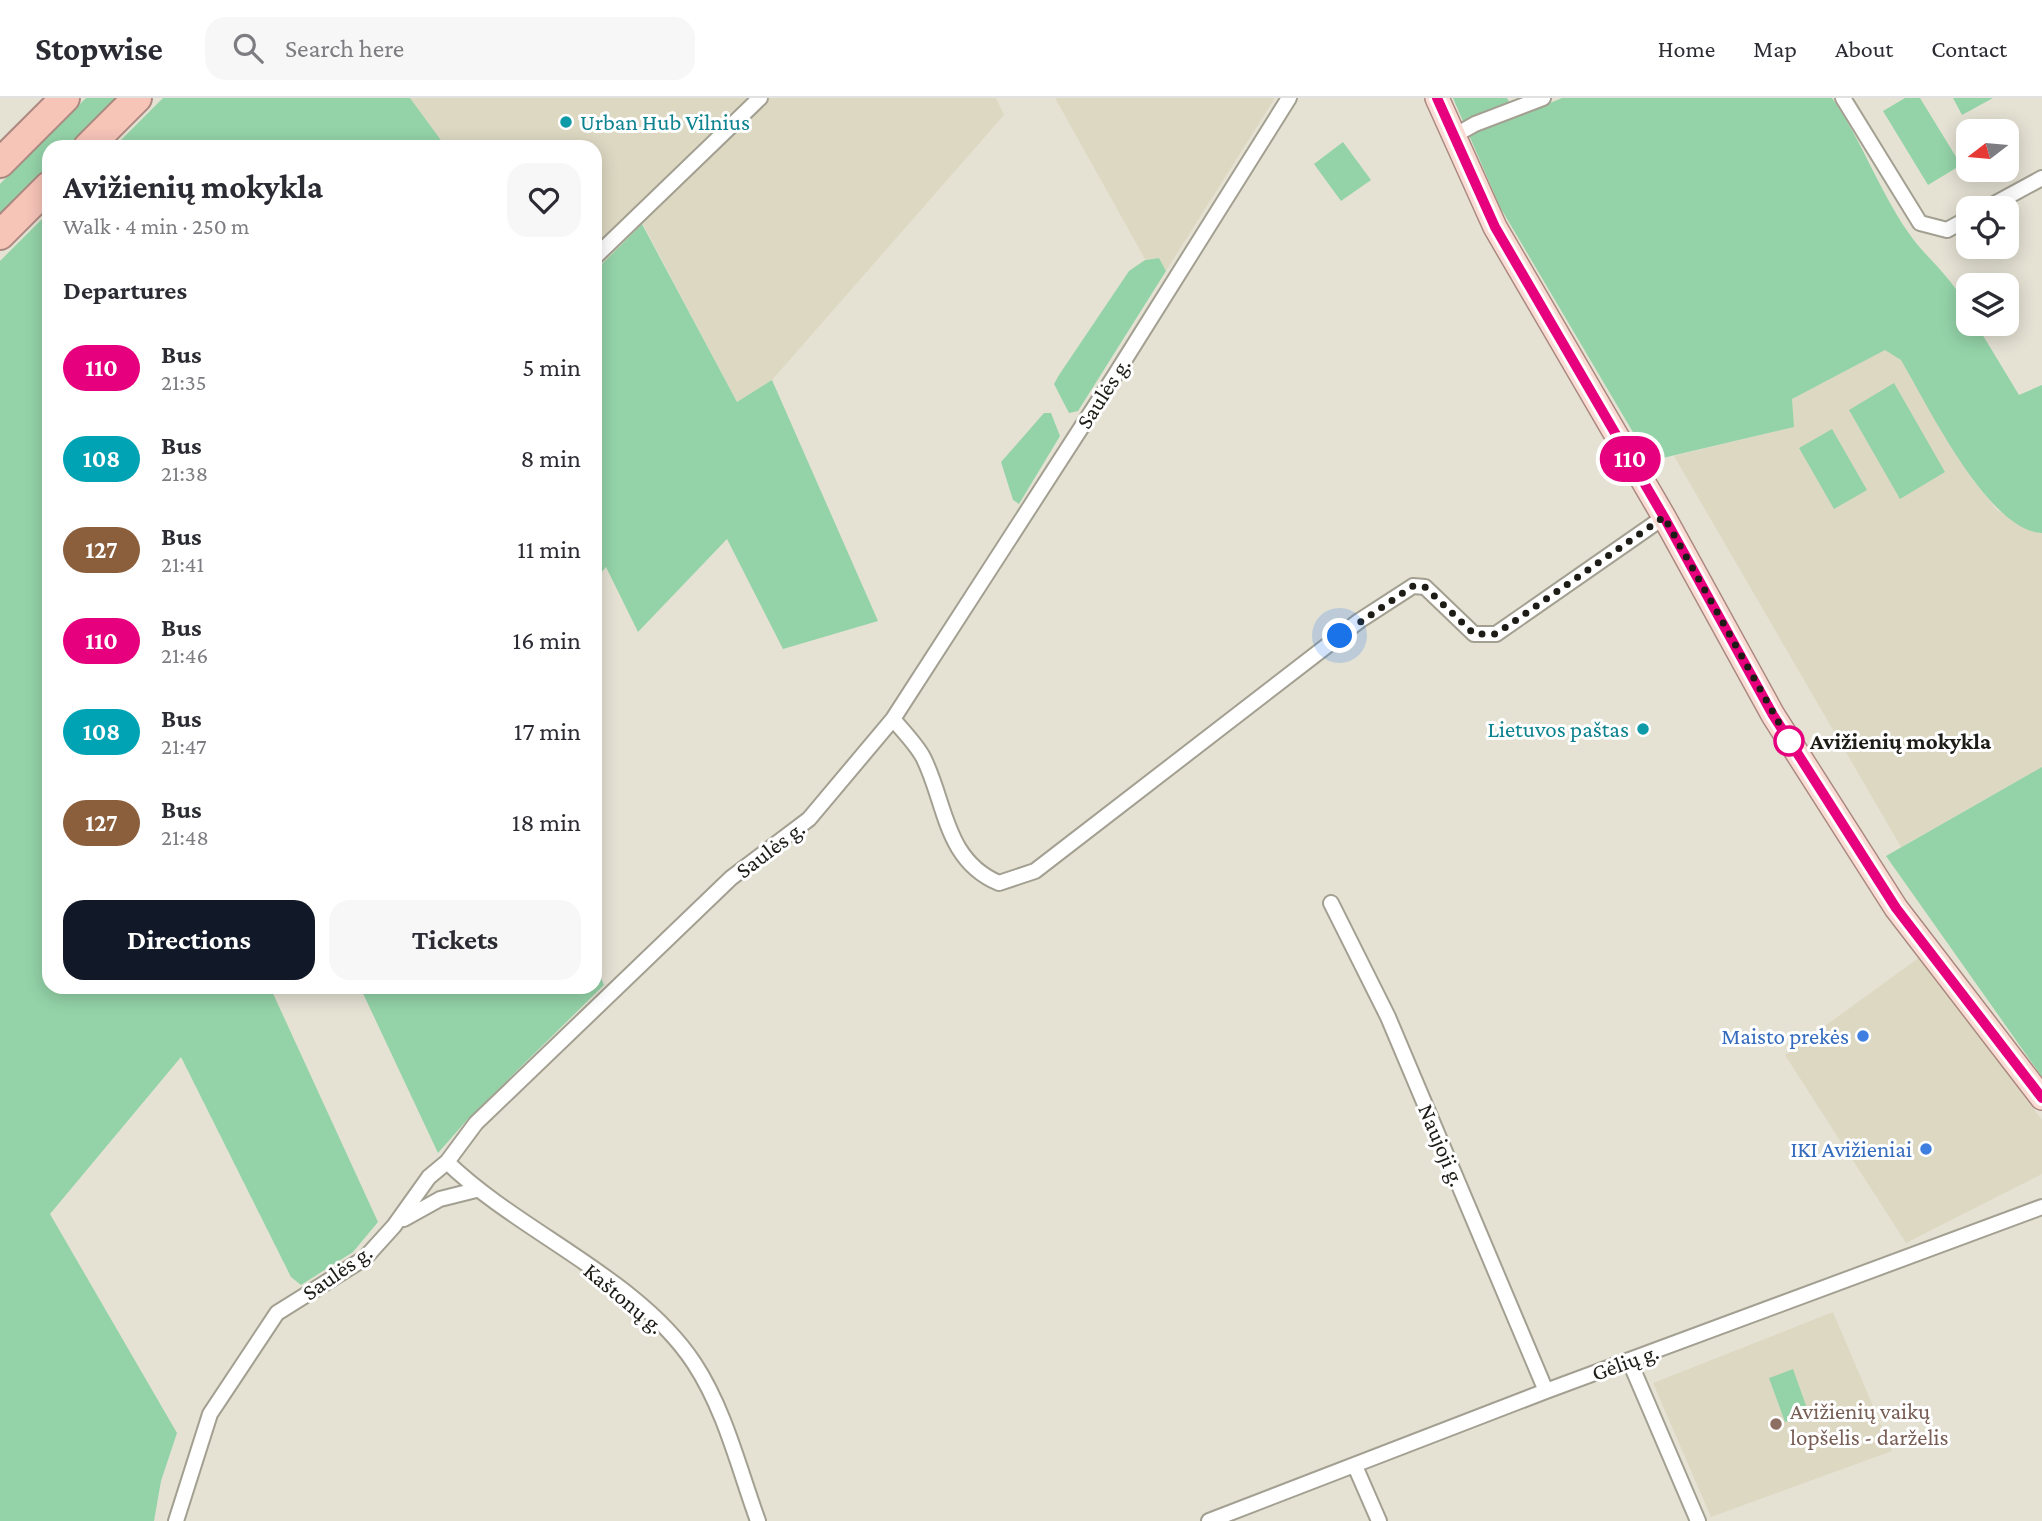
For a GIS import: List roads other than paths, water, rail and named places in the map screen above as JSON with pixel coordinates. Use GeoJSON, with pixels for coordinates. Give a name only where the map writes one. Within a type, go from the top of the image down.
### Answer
{"type":"FeatureCollection","features":[{"type":"Feature","properties":{"kind":"highway"},"geometry":{"type":"LineString","coordinates":[[0,163],[65,98]]}},
{"type":"Feature","properties":{"kind":"highway"},"geometry":{"type":"LineString","coordinates":[[95,140],[138,98]]}},
{"type":"Feature","properties":{"kind":"highway"},"geometry":{"type":"LineString","coordinates":[[0,235],[42,193]]}},
{"type":"Feature","properties":{"kind":"main road"},"geometry":{"type":"LineString","coordinates":[[1437,98],[1452,137],[1495,227],[1664,517],[1773,715],[1865,863],[1928,951],[2042,1098]]}},
{"type":"Feature","properties":{"kind":"street"},"geometry":{"type":"LineString","coordinates":[[602,250],[760,98]]}},
{"type":"Feature","properties":{"kind":"street","name":"Saulės g."},"geometry":{"type":"LineString","coordinates":[[176,1521],[210,1413],[277,1312],[365,1258],[394,1226],[429,1177],[447,1162],[476,1123],[731,878],[809,819],[893,719],[1112,380],[1289,98]]}},
{"type":"Feature","properties":{"kind":"street"},"geometry":{"type":"LineString","coordinates":[[1452,137],[1475,124],[1543,98]]}},
{"type":"Feature","properties":{"kind":"street"},"geometry":{"type":"LineString","coordinates":[[1843,98],[1920,223],[1947,230],[1956,225]]}},
{"type":"Feature","properties":{"kind":"street"},"geometry":{"type":"LineString","coordinates":[[2009,196],[2042,178]]}},
{"type":"Feature","properties":{"kind":"street"},"geometry":{"type":"LineString","coordinates":[[893,719],[922,755],[936,788],[948,833],[984,876],[999,883],[1035,870],[1359,621],[1413,586],[1425,587],[1474,634],[1496,634],[1664,517]]}},
{"type":"Feature","properties":{"kind":"street","name":"Naujoji g."},"geometry":{"type":"LineString","coordinates":[[1331,902],[1388,1017],[1546,1391]]}},
{"type":"Feature","properties":{"kind":"street","name":"Kaštonų g."},"geometry":{"type":"LineString","coordinates":[[447,1162],[476,1190],[643,1307],[693,1361],[723,1423],[758,1521]]}},
{"type":"Feature","properties":{"kind":"street"},"geometry":{"type":"LineString","coordinates":[[394,1226],[418,1209],[440,1199],[476,1190]]}},
{"type":"Feature","properties":{"kind":"street","name":"Gėlių g."},"geometry":{"type":"LineString","coordinates":[[1209,1521],[1546,1391],[2042,1207]]}},
{"type":"Feature","properties":{"kind":"street"},"geometry":{"type":"LineString","coordinates":[[1629,1360],[1698,1521]]}},
{"type":"Feature","properties":{"kind":"street"},"geometry":{"type":"LineString","coordinates":[[1355,1466],[1379,1521]]}},
{"type":"Feature","properties":{"kind":"place","name":"Urban Hub Vilnius"},"geometry":{"type":"Point","coordinates":[566,122]}},
{"type":"Feature","properties":{"kind":"place","name":"Lietuvos paštas"},"geometry":{"type":"Point","coordinates":[1643,729]}},
{"type":"Feature","properties":{"kind":"place","name":"Avižienių mokykla"},"geometry":{"type":"Point","coordinates":[1789,741]}},
{"type":"Feature","properties":{"kind":"place","name":"Maisto prekės"},"geometry":{"type":"Point","coordinates":[1863,1036]}},
{"type":"Feature","properties":{"kind":"place","name":"IKI Avižieniai"},"geometry":{"type":"Point","coordinates":[1926,1149]}},
{"type":"Feature","properties":{"kind":"place","name":"Avižienių vaikų lopšelis - darželis"},"geometry":{"type":"Point","coordinates":[1776,1424]}}]}
